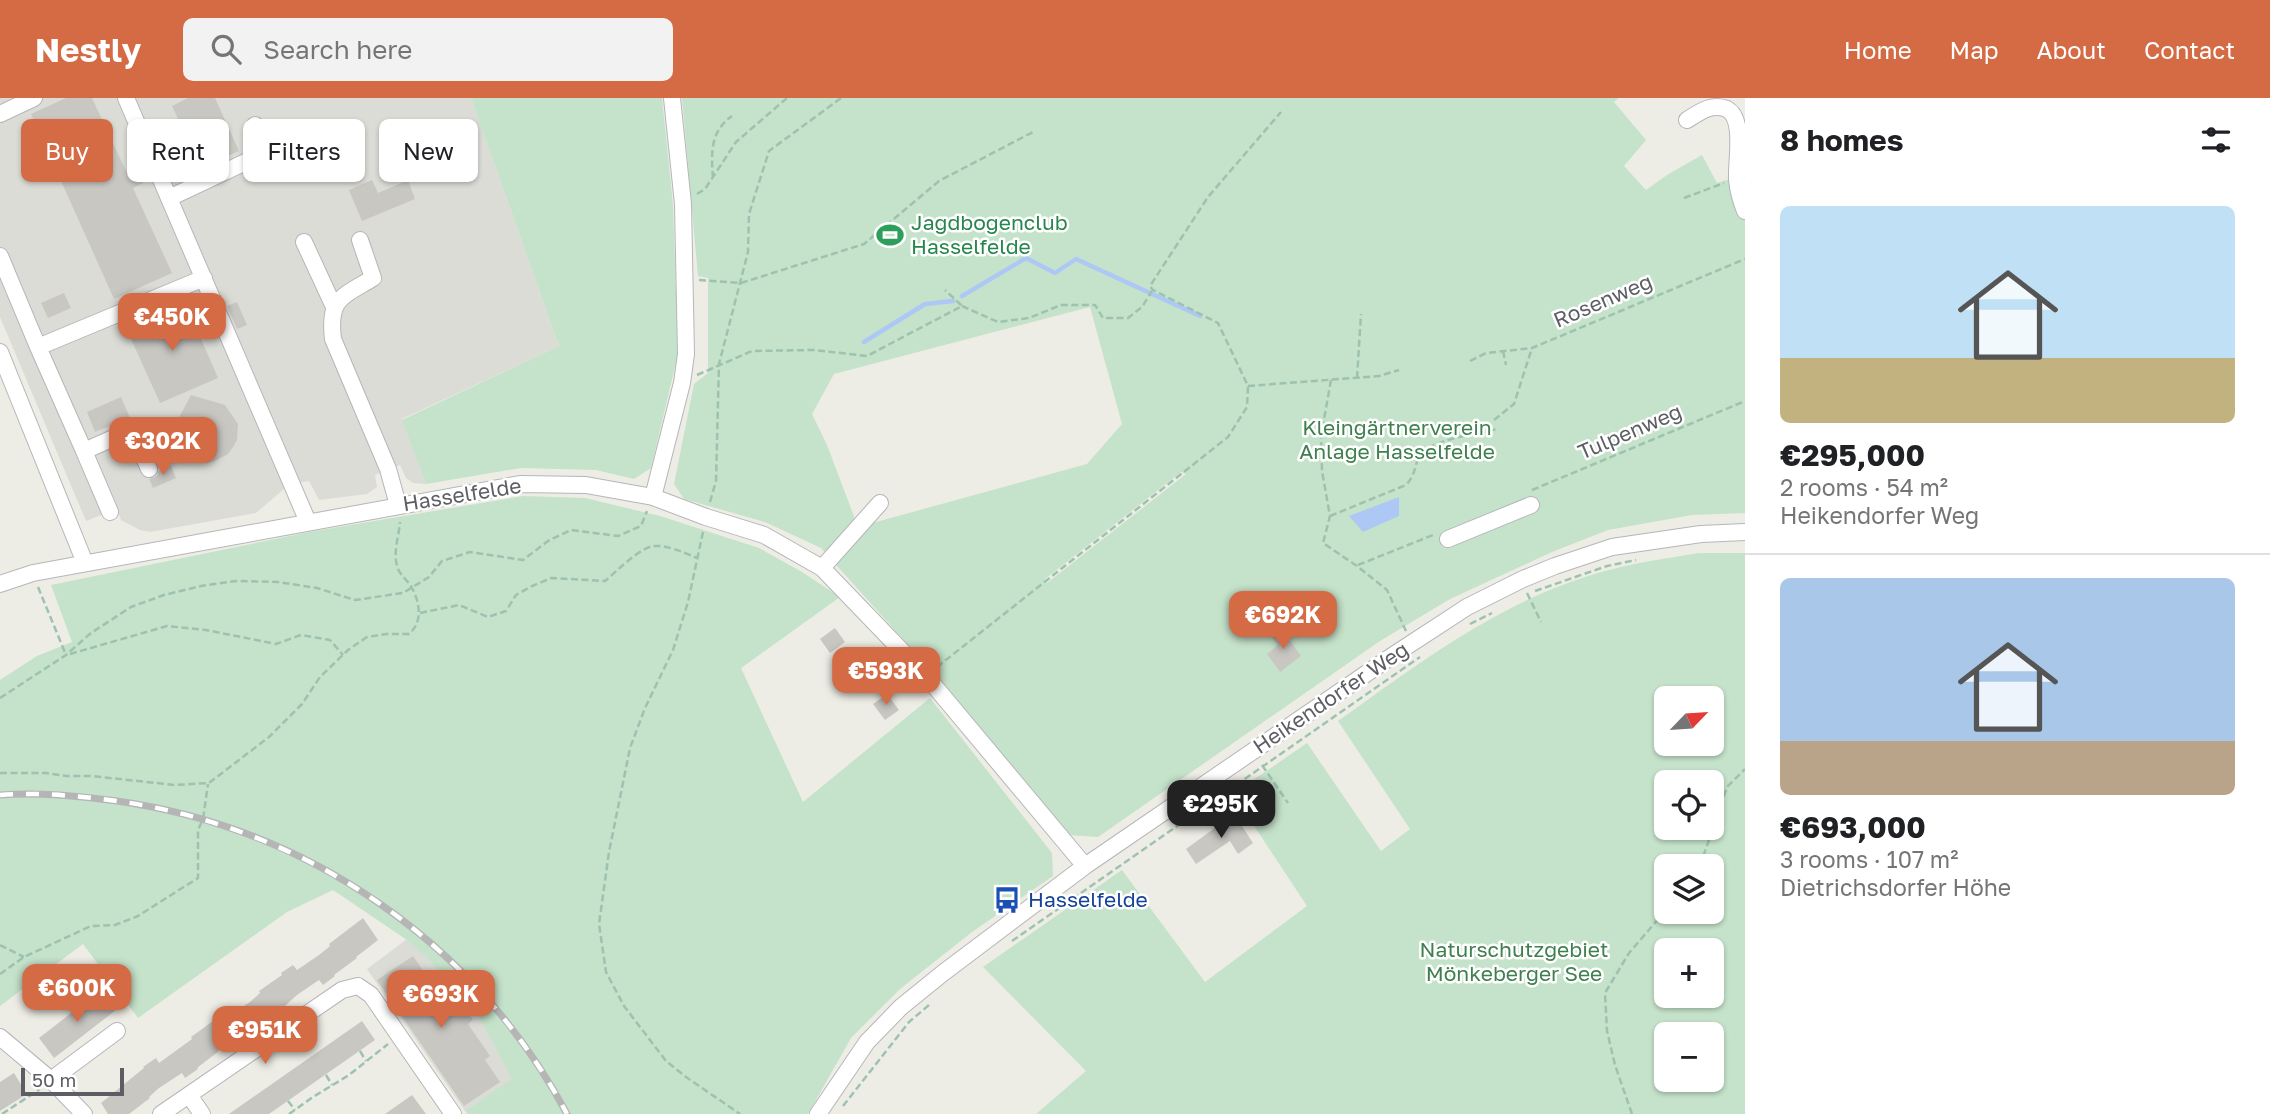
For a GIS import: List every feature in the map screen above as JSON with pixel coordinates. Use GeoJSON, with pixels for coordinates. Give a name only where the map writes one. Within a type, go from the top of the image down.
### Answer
{"type":"FeatureCollection","features":[{"type":"Feature","properties":{"kind":"street"},"geometry":{"type":"LineString","coordinates":[[0,114],[34,98]]}},
{"type":"Feature","properties":{"kind":"street"},"geometry":{"type":"LineString","coordinates":[[126,98],[308,522]]}},
{"type":"Feature","properties":{"kind":"street"},"geometry":{"type":"LineString","coordinates":[[653,497],[682,383],[686,354],[682,204],[672,98]]}},
{"type":"Feature","properties":{"kind":"street"},"geometry":{"type":"LineString","coordinates":[[1687,120],[1706,108],[1714,107],[1732,111],[1738,118],[1740,131],[1737,178],[1745,211]]}},
{"type":"Feature","properties":{"kind":"street"},"geometry":{"type":"LineString","coordinates":[[169,198],[243,163]]}},
{"type":"Feature","properties":{"kind":"street"},"geometry":{"type":"LineString","coordinates":[[360,240],[373,278],[338,300],[331,321],[333,338],[388,469],[398,505]]}},
{"type":"Feature","properties":{"kind":"street"},"geometry":{"type":"LineString","coordinates":[[304,242],[334,307]]}},
{"type":"Feature","properties":{"kind":"street"},"geometry":{"type":"LineString","coordinates":[[0,256],[110,512]]}},
{"type":"Feature","properties":{"kind":"street"},"geometry":{"type":"LineString","coordinates":[[38,347],[204,278]]}},
{"type":"Feature","properties":{"kind":"street"},"geometry":{"type":"LineString","coordinates":[[0,352],[85,563]]}},
{"type":"Feature","properties":{"kind":"street"},"geometry":{"type":"LineString","coordinates":[[84,451],[118,436],[134,436],[149,469]]}},
{"type":"Feature","properties":{"kind":"street","name":"Hasselfelde"},"geometry":{"type":"LineString","coordinates":[[0,584],[31,573],[520,484],[586,485],[653,497],[764,535],[822,568],[926,676],[1085,866]]}},
{"type":"Feature","properties":{"kind":"street"},"geometry":{"type":"LineString","coordinates":[[1448,539],[1529,499]]}},
{"type":"Feature","properties":{"kind":"street"},"geometry":{"type":"LineString","coordinates":[[822,568],[880,502]]}},
{"type":"Feature","properties":{"kind":"street","name":"Heikendorfer Weg"},"geometry":{"type":"LineString","coordinates":[[818,1114],[867,1042],[901,1007],[1085,866],[1467,607],[1525,587],[1555,566],[1612,547],[1701,534],[1745,532]]}},
{"type":"Feature","properties":{"kind":"street"},"geometry":{"type":"LineString","coordinates":[[161,1114],[342,990],[358,986],[371,995],[453,1114]]}},
{"type":"Feature","properties":{"kind":"street"},"geometry":{"type":"LineString","coordinates":[[51,1080],[117,1031]]}},
{"type":"Feature","properties":{"kind":"street"},"geometry":{"type":"LineString","coordinates":[[0,1037],[51,1080],[83,1114]]}},
{"type":"Feature","properties":{"kind":"street"},"geometry":{"type":"LineString","coordinates":[[189,1095],[202,1114]]}},
{"type":"Feature","properties":{"kind":"path"},"geometry":{"type":"LineString","coordinates":[[682,204],[705,189],[736,142],[787,98]]}},
{"type":"Feature","properties":{"kind":"path"},"geometry":{"type":"LineString","coordinates":[[740,1114],[666,1061],[624,1006],[606,972],[599,925],[609,852],[630,748],[645,708],[673,650],[688,602],[716,481],[719,364],[748,252],[748,214],[769,151],[841,98]]}},
{"type":"Feature","properties":{"kind":"path"},"geometry":{"type":"LineString","coordinates":[[926,676],[1228,438],[1247,407],[1248,386],[1218,323],[1152,293],[1150,286],[1209,197],[1281,112]]}},
{"type":"Feature","properties":{"kind":"path"},"geometry":{"type":"LineString","coordinates":[[713,178],[713,138],[722,123],[732,116]]}},
{"type":"Feature","properties":{"kind":"path"},"geometry":{"type":"LineString","coordinates":[[684,279],[741,283],[864,244],[939,181],[1033,132]]}},
{"type":"Feature","properties":{"kind":"path"},"geometry":{"type":"LineString","coordinates":[[1684,198],[1737,178]]}},
{"type":"Feature","properties":{"kind":"path","name":"Rosenweg"},"geometry":{"type":"LineString","coordinates":[[1470,361],[1486,353],[1532,348],[1745,259]]}},
{"type":"Feature","properties":{"kind":"path"},"geometry":{"type":"LineString","coordinates":[[946,290],[962,306],[998,322],[1029,318],[1061,304],[1095,305],[1103,318],[1128,318],[1152,293]]}},
{"type":"Feature","properties":{"kind":"path"},"geometry":{"type":"LineString","coordinates":[[682,383],[752,351],[814,350],[867,356],[962,306]]}},
{"type":"Feature","properties":{"kind":"path"},"geometry":{"type":"LineString","coordinates":[[1357,379],[1361,314]]}},
{"type":"Feature","properties":{"kind":"path"},"geometry":{"type":"LineString","coordinates":[[1494,420],[1514,404],[1532,348]]}},
{"type":"Feature","properties":{"kind":"path"},"geometry":{"type":"LineString","coordinates":[[1503,351],[1506,365]]}},
{"type":"Feature","properties":{"kind":"path"},"geometry":{"type":"LineString","coordinates":[[1248,386],[1357,379],[1399,370]]}},
{"type":"Feature","properties":{"kind":"path"},"geometry":{"type":"LineString","coordinates":[[1331,380],[1321,436],[1322,471],[1330,516],[1323,543],[1387,590],[1406,631]]}},
{"type":"Feature","properties":{"kind":"path","name":"Tulpenweg"},"geometry":{"type":"LineString","coordinates":[[1529,499],[1745,401]]}},
{"type":"Feature","properties":{"kind":"path"},"geometry":{"type":"LineString","coordinates":[[1330,516],[1406,485],[1415,475],[1419,456],[1429,445],[1497,429]]}},
{"type":"Feature","properties":{"kind":"path"},"geometry":{"type":"LineString","coordinates":[[0,698],[66,655],[91,633],[131,607],[164,595],[236,581],[278,582],[317,588],[355,600],[403,593],[429,577],[442,561],[470,552],[523,560],[548,541],[571,530],[618,536],[641,526],[653,497]]}},
{"type":"Feature","properties":{"kind":"path"},"geometry":{"type":"LineString","coordinates":[[0,773],[46,773],[174,785],[209,783],[269,737],[302,704],[320,677],[343,655],[367,638],[386,634],[409,634],[414,630],[420,613],[412,587],[397,570],[395,556],[400,523],[398,505]]}},
{"type":"Feature","properties":{"kind":"path"},"geometry":{"type":"LineString","coordinates":[[1357,566],[1437,533],[1448,539]]}},
{"type":"Feature","properties":{"kind":"path"},"geometry":{"type":"LineString","coordinates":[[420,613],[459,605],[488,617],[506,611],[516,595],[551,578],[605,581],[641,551],[654,545],[675,549],[698,558]]}},
{"type":"Feature","properties":{"kind":"path"},"geometry":{"type":"LineString","coordinates":[[1541,622],[1525,587],[1641,559]]}},
{"type":"Feature","properties":{"kind":"path"},"geometry":{"type":"LineString","coordinates":[[31,573],[66,655]]}},
{"type":"Feature","properties":{"kind":"path"},"geometry":{"type":"LineString","coordinates":[[1468,625],[1491,613]]}},
{"type":"Feature","properties":{"kind":"path"},"geometry":{"type":"LineString","coordinates":[[66,655],[167,626],[206,630],[276,644],[300,635],[330,640],[343,655]]}},
{"type":"Feature","properties":{"kind":"path"},"geometry":{"type":"LineString","coordinates":[[1011,942],[1421,656]]}},
{"type":"Feature","properties":{"kind":"path"},"geometry":{"type":"LineString","coordinates":[[1263,766],[1288,803]]}},
{"type":"Feature","properties":{"kind":"path"},"geometry":{"type":"LineString","coordinates":[[1704,854],[1727,787],[1745,769]]}},
{"type":"Feature","properties":{"kind":"path"},"geometry":{"type":"LineString","coordinates":[[0,974],[24,957],[91,926],[115,925],[138,916],[198,878],[198,830],[203,819],[209,783]]}},
{"type":"Feature","properties":{"kind":"path"},"geometry":{"type":"LineString","coordinates":[[1632,1114],[1615,1065],[1607,1031],[1605,993],[1629,953],[1654,924]]}},
{"type":"Feature","properties":{"kind":"path"},"geometry":{"type":"LineString","coordinates":[[0,945],[24,957]]}},
{"type":"Feature","properties":{"kind":"path"},"geometry":{"type":"LineString","coordinates":[[837,1114],[909,1022],[937,998]]}},
{"type":"Feature","properties":{"kind":"path"},"geometry":{"type":"LineString","coordinates":[[289,1114],[349,1075],[399,1036]]}},
{"type":"Feature","properties":{"kind":"path"},"geometry":{"type":"LineString","coordinates":[[360,1051],[366,1061]]}},
{"type":"Feature","properties":{"kind":"path"},"geometry":{"type":"LineString","coordinates":[[326,1074],[332,1085]]}},
{"type":"Feature","properties":{"kind":"path"},"geometry":{"type":"LineString","coordinates":[[2,1114],[51,1080]]}},
{"type":"Feature","properties":{"kind":"path"},"geometry":{"type":"LineString","coordinates":[[288,1101],[295,1110]]}},
{"type":"Feature","properties":{"kind":"shaded area"},"geometry":{"type":"Polygon","coordinates":[[[0,98],[471,98],[559,346],[402,419],[426,484],[413,483],[406,478],[400,465],[375,475],[377,487],[367,494],[319,500],[309,481],[283,485],[284,489],[256,513],[150,532],[121,520],[117,509],[86,521],[0,317],[0,98]]]}},
{"type":"Feature","properties":{"kind":"shaded area"},"geometry":{"type":"Polygon","coordinates":[[[407,939],[478,1015],[513,1079],[465,1111],[367,969],[407,939]]]}},
{"type":"Feature","properties":{"kind":"green space"},"geometry":{"type":"Polygon","coordinates":[[[471,98],[662,98],[673,205],[678,354],[651,468],[634,479],[596,470],[521,468],[426,484],[402,420],[559,346],[471,98]]]}},
{"type":"Feature","properties":{"kind":"green space","name":"Kleingärtnerverein Anlage Hasselfelde"},"geometry":{"type":"Polygon","coordinates":[[[682,98],[1619,98],[1614,102],[1646,140],[1624,166],[1646,190],[1702,155],[1717,183],[1736,177],[1745,217],[1745,513],[1692,515],[1608,530],[1552,552],[1450,599],[1380,641],[1098,837],[1068,835],[938,678],[821,548],[765,522],[684,499],[674,484],[694,384],[708,373],[708,278],[698,276],[682,98]],[[1090,307],[834,374],[812,414],[827,445],[858,527],[1087,464],[1122,424],[1090,307]],[[1181,472],[1045,579],[1047,583],[1186,474],[1181,472]]]}},
{"type":"Feature","properties":{"kind":"green space"},"geometry":{"type":"Polygon","coordinates":[[[523,496],[585,498],[660,516],[759,548],[840,597],[741,668],[803,802],[930,698],[1052,853],[1053,876],[972,932],[900,989],[851,1038],[808,1114],[468,1114],[465,1111],[512,1079],[478,1015],[426,957],[407,940],[333,890],[287,912],[138,1018],[83,944],[0,1006],[0,680],[37,656],[72,642],[51,585],[309,532],[523,496]]]}},
{"type":"Feature","properties":{"kind":"green space","name":"Naturschutzgebiet Mönkeberger See"},"geometry":{"type":"Polygon","coordinates":[[[1699,553],[1745,553],[1745,1114],[1036,1114],[1086,1071],[983,967],[1122,870],[1205,982],[1307,906],[1233,794],[1307,743],[1381,851],[1410,829],[1338,721],[1402,675],[1500,614],[1571,582],[1642,562],[1699,553]]]}},
{"type":"Feature","properties":{"kind":"water"},"geometry":{"type":"Polygon","coordinates":[[[1399,497],[1399,516],[1363,532],[1349,516],[1399,497]]]}},
{"type":"Feature","properties":{"kind":"building"},"geometry":{"type":"Polygon","coordinates":[[[66,98],[92,98],[102,119],[33,119],[31,114],[66,98]]]}},
{"type":"Feature","properties":{"kind":"building"},"geometry":{"type":"Polygon","coordinates":[[[188,98],[215,98],[225,119],[178,119],[172,106],[188,98]]]}},
{"type":"Feature","properties":{"kind":"building"},"geometry":{"type":"Polygon","coordinates":[[[229,129],[239,151],[229,155],[229,129]]]}},
{"type":"Feature","properties":{"kind":"building"},"geometry":{"type":"Polygon","coordinates":[[[113,143],[127,171],[127,182],[143,183],[133,188],[172,273],[114,299],[62,182],[113,182],[113,143]]]}},
{"type":"Feature","properties":{"kind":"building"},"geometry":{"type":"Polygon","coordinates":[[[372,180],[378,193],[409,182],[415,199],[362,221],[349,190],[372,180]]]}},
{"type":"Feature","properties":{"kind":"building"},"geometry":{"type":"Polygon","coordinates":[[[64,293],[71,308],[48,318],[41,303],[64,293]]]}},
{"type":"Feature","properties":{"kind":"building"},"geometry":{"type":"Polygon","coordinates":[[[185,302],[218,378],[160,403],[126,328],[185,302]]]}},
{"type":"Feature","properties":{"kind":"building"},"geometry":{"type":"Polygon","coordinates":[[[237,302],[247,325],[237,329],[227,306],[237,302]]]}},
{"type":"Feature","properties":{"kind":"building"},"geometry":{"type":"Polygon","coordinates":[[[191,395],[225,405],[238,424],[237,440],[233,447],[228,454],[215,461],[207,463],[192,459],[176,441],[175,425],[191,395]]]}},
{"type":"Feature","properties":{"kind":"building"},"geometry":{"type":"Polygon","coordinates":[[[121,397],[130,418],[95,432],[87,412],[121,397]]]}},
{"type":"Feature","properties":{"kind":"building"},"geometry":{"type":"Polygon","coordinates":[[[171,466],[176,478],[153,488],[149,479],[171,466]]]}},
{"type":"Feature","properties":{"kind":"building"},"geometry":{"type":"Polygon","coordinates":[[[1280,627],[1301,656],[1280,672],[1267,654],[1278,645],[1270,635],[1280,627]]]}},
{"type":"Feature","properties":{"kind":"building"},"geometry":{"type":"Polygon","coordinates":[[[835,628],[845,642],[830,653],[820,639],[835,628]]]}},
{"type":"Feature","properties":{"kind":"building"},"geometry":{"type":"Polygon","coordinates":[[[887,694],[899,710],[885,720],[873,704],[887,694]]]}},
{"type":"Feature","properties":{"kind":"building"},"geometry":{"type":"Polygon","coordinates":[[[1234,814],[1253,843],[1238,854],[1230,841],[1196,864],[1186,849],[1234,814]]]}},
{"type":"Feature","properties":{"kind":"building"},"geometry":{"type":"Polygon","coordinates":[[[363,918],[378,940],[335,976],[323,985],[319,980],[297,995],[266,1023],[253,1032],[250,1027],[229,1041],[198,1069],[185,1078],[182,1073],[159,1088],[129,1114],[108,1114],[101,1103],[143,1067],[156,1058],[159,1063],[225,1011],[228,1016],[250,1002],[259,991],[282,975],[281,973],[293,965],[297,970],[363,918]]]}},
{"type":"Feature","properties":{"kind":"building"},"geometry":{"type":"Polygon","coordinates":[[[413,956],[428,978],[433,975],[454,1005],[460,1001],[473,1020],[468,1024],[490,1056],[485,1060],[500,1082],[464,1106],[377,980],[413,956]]]}},
{"type":"Feature","properties":{"kind":"building"},"geometry":{"type":"Polygon","coordinates":[[[101,990],[116,1010],[54,1058],[39,1038],[101,990]]]}},
{"type":"Feature","properties":{"kind":"building"},"geometry":{"type":"Polygon","coordinates":[[[362,1021],[375,1040],[269,1114],[229,1114],[362,1021]]]}},
{"type":"Feature","properties":{"kind":"building"},"geometry":{"type":"Polygon","coordinates":[[[14,1073],[27,1094],[0,1111],[0,1082],[14,1073]]]}},
{"type":"Feature","properties":{"kind":"building"},"geometry":{"type":"Polygon","coordinates":[[[412,1095],[426,1114],[385,1114],[412,1095]]]}},
{"type":"Feature","properties":{"kind":"waterway"},"geometry":{"type":"LineString","coordinates":[[962,296],[1026,258],[1055,273],[1076,259],[1200,316]]}},
{"type":"Feature","properties":{"kind":"waterway"},"geometry":{"type":"LineString","coordinates":[[864,342],[925,304],[953,301]]}},
{"type":"Feature","properties":{"kind":"railway"},"geometry":{"type":"LineString","coordinates":[[0,795],[44,794],[117,801],[187,815],[255,837],[319,867],[380,904],[435,947],[485,997],[529,1053],[567,1114]]}},
{"type":"Feature","properties":{"kind":"place","name":"Jagdbogenclub Hasselfelde"},"geometry":{"type":"Point","coordinates":[890,235]}},
{"type":"Feature","properties":{"kind":"place","name":"Hasselfelde"},"geometry":{"type":"Point","coordinates":[1007,900]}}]}
